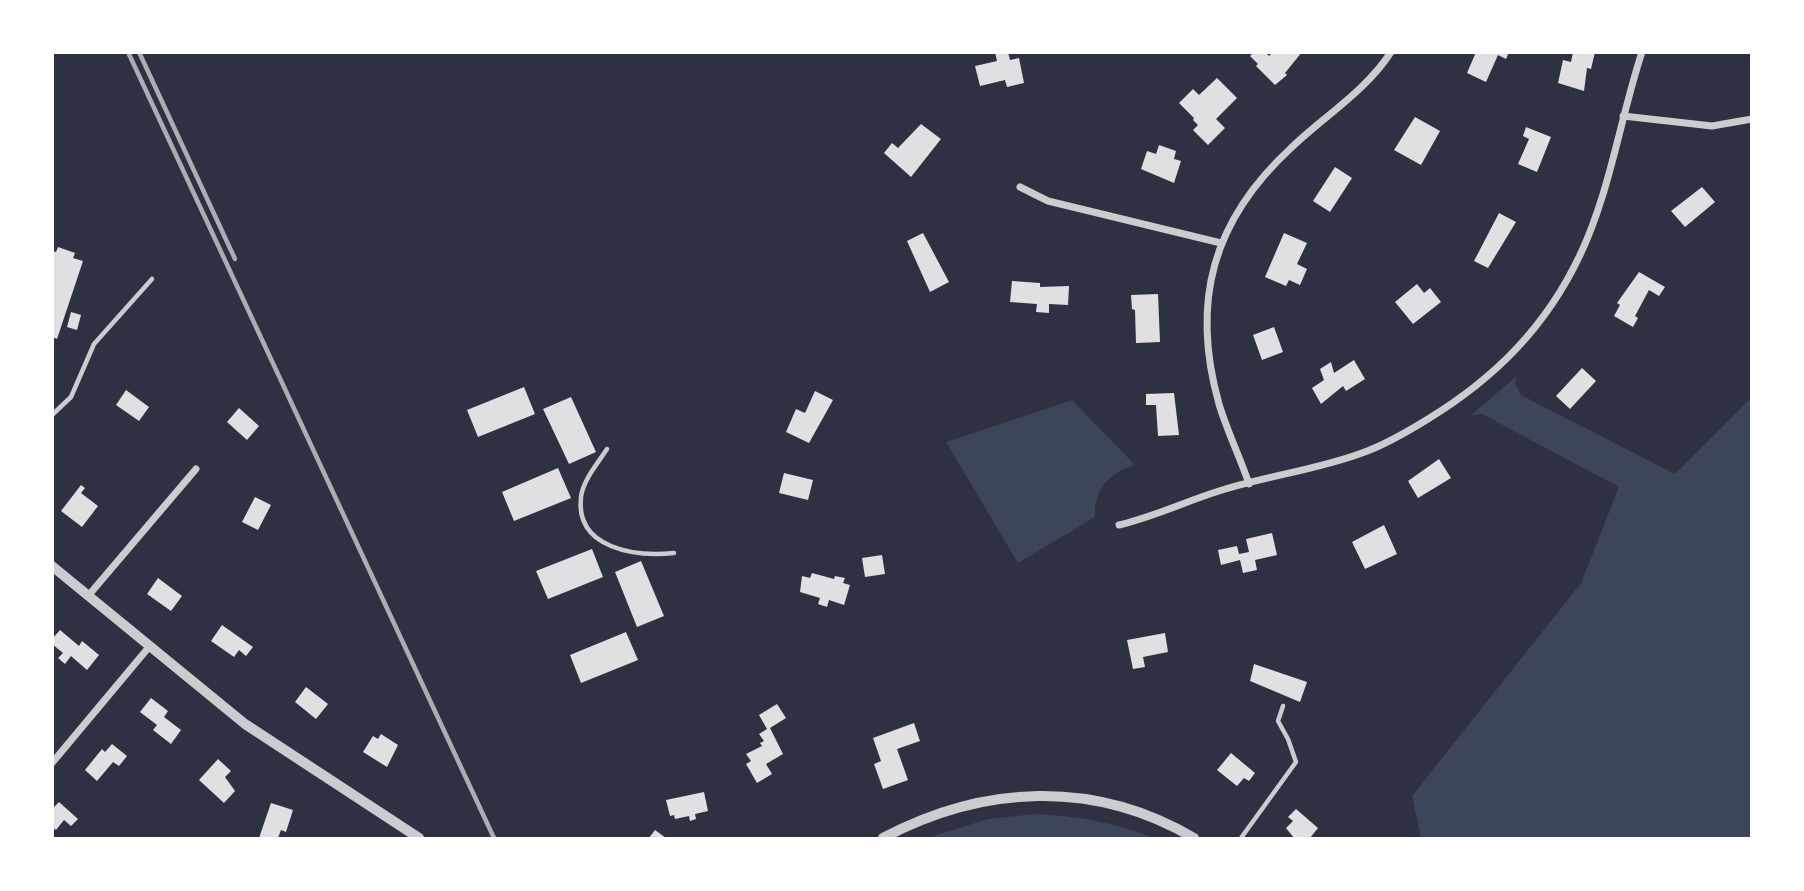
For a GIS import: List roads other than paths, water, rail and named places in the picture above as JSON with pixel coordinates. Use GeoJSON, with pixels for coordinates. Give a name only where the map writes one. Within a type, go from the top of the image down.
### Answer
{"type":"FeatureCollection","features":[{"type":"Feature","properties":{"kind":"street"},"geometry":{"type":"LineString","coordinates":[[1250,484],[1220,406],[1207,339],[1209,299],[1216,253],[1240,205],[1263,174],[1353,94],[1391,52]]}},
{"type":"Feature","properties":{"kind":"street"},"geometry":{"type":"LineString","coordinates":[[1119,525],[1158,516],[1218,491],[1364,453],[1406,433],[1481,384],[1513,355],[1556,300],[1582,252],[1596,215],[1642,52]]}},
{"type":"Feature","properties":{"kind":"street"},"geometry":{"type":"LineString","coordinates":[[1623,116],[1712,126],[1752,118]]}},
{"type":"Feature","properties":{"kind":"street"},"geometry":{"type":"LineString","coordinates":[[1020,187],[1048,201],[1221,243]]}},
{"type":"Feature","properties":{"kind":"street"},"geometry":{"type":"LineString","coordinates":[[88,596],[195,469]]}},
{"type":"Feature","properties":{"kind":"street"},"geometry":{"type":"LineString","coordinates":[[52,566],[245,724],[417,838]]}},
{"type":"Feature","properties":{"kind":"street"},"geometry":{"type":"LineString","coordinates":[[52,763],[149,647]]}},
{"type":"Feature","properties":{"kind":"street"},"geometry":{"type":"LineString","coordinates":[[883,838],[947,810],[979,801],[1046,794],[1104,801],[1133,810],[1194,838]]}},
{"type":"Feature","properties":{"kind":"lane"},"geometry":{"type":"LineString","coordinates":[[52,415],[71,397],[94,344],[152,279]]}},
{"type":"Feature","properties":{"kind":"lane"},"geometry":{"type":"LineString","coordinates":[[607,449],[593,468],[581,494],[581,511],[585,526],[596,538],[622,551],[647,556],[674,553]]}},
{"type":"Feature","properties":{"kind":"lane"},"geometry":{"type":"LineString","coordinates":[[1241,838],[1296,762],[1288,738],[1278,721],[1283,706]]}},
{"type":"Feature","properties":{"kind":"railway"},"geometry":{"type":"LineString","coordinates":[[128,52],[494,838]]}},
{"type":"Feature","properties":{"kind":"railway"},"geometry":{"type":"LineString","coordinates":[[139,52],[235,259]]}}]}
